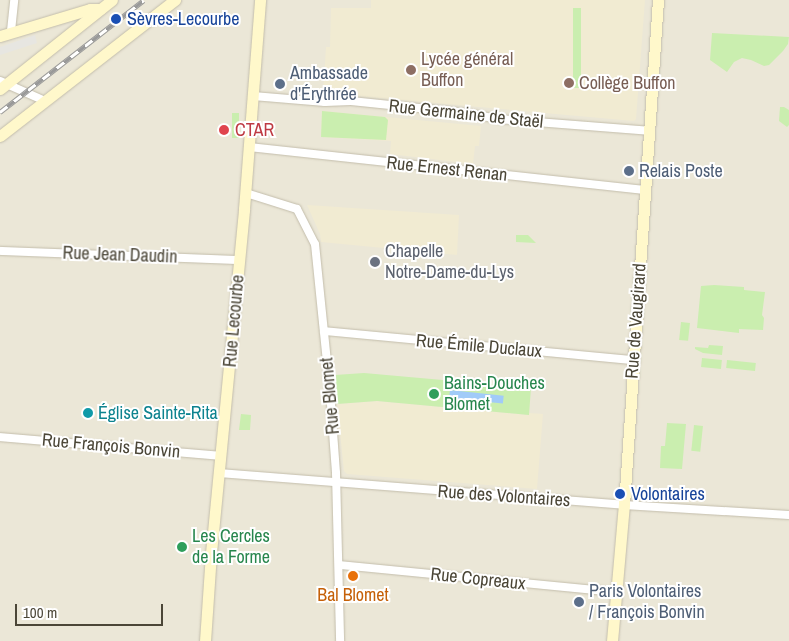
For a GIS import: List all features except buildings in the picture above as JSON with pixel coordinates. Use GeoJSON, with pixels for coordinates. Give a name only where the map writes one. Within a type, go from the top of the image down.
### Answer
{"type":"FeatureCollection","features":[{"type":"Feature","properties":{"kind":"main road"},"geometry":{"type":"LineString","coordinates":[[5,33],[112,0]]}},
{"type":"Feature","properties":{"kind":"main road"},"geometry":{"type":"LineString","coordinates":[[0,136],[175,0]]}},
{"type":"Feature","properties":{"kind":"main road","name":"Rue Lecourbe"},"geometry":{"type":"LineString","coordinates":[[205,641],[246,193],[260,0]]}},
{"type":"Feature","properties":{"kind":"main road","name":"Rue de Vaugirard"},"geometry":{"type":"LineString","coordinates":[[612,641],[624,505],[658,0]]}},
{"type":"Feature","properties":{"kind":"main road"},"geometry":{"type":"LineString","coordinates":[[2,85],[93,6]]}},
{"type":"Feature","properties":{"kind":"street"},"geometry":{"type":"LineString","coordinates":[[5,33],[14,0]]}},
{"type":"Feature","properties":{"kind":"street"},"geometry":{"type":"LineString","coordinates":[[2,85],[45,101]]}},
{"type":"Feature","properties":{"kind":"street","name":"Rue Germaine de Staël"},"geometry":{"type":"LineString","coordinates":[[253,96],[325,102],[350,101],[498,118],[649,131]]}},
{"type":"Feature","properties":{"kind":"street","name":"Rue Ernest Renan"},"geometry":{"type":"LineString","coordinates":[[249,147],[645,190]]}},
{"type":"Feature","properties":{"kind":"street","name":"Rue Blomet"},"geometry":{"type":"LineString","coordinates":[[246,193],[297,209],[315,244],[336,483],[340,565],[340,641]]}},
{"type":"Feature","properties":{"kind":"street","name":"Rue Jean Daudin"},"geometry":{"type":"LineString","coordinates":[[0,251],[239,260]]}},
{"type":"Feature","properties":{"kind":"street","name":"Rue Émile Duclaux"},"geometry":{"type":"LineString","coordinates":[[324,331],[633,360]]}},
{"type":"Feature","properties":{"kind":"street","name":"Rue François Bonvin"},"geometry":{"type":"LineString","coordinates":[[0,437],[221,456]]}},
{"type":"Feature","properties":{"kind":"street","name":"Rue des Volontaires"},"geometry":{"type":"LineString","coordinates":[[220,473],[624,505],[789,515]]}},
{"type":"Feature","properties":{"kind":"street","name":"Rue Copreaux"},"geometry":{"type":"LineString","coordinates":[[340,565],[616,592]]}},
{"type":"Feature","properties":{"kind":"shaded area"},"geometry":{"type":"Polygon","coordinates":[[[0,0],[789,0],[789,641],[0,641],[0,0]]]}},
{"type":"Feature","properties":{"kind":"shaded area"},"geometry":{"type":"Polygon","coordinates":[[[371,0],[645,0],[636,119],[634,121],[323,93],[326,47],[330,47],[331,8],[371,8],[371,0]]]}},
{"type":"Feature","properties":{"kind":"shaded area"},"geometry":{"type":"Polygon","coordinates":[[[35,35],[37,43],[0,55],[0,47],[35,35]]]}},
{"type":"Feature","properties":{"kind":"shaded area"},"geometry":{"type":"Polygon","coordinates":[[[322,111],[481,126],[479,146],[475,146],[473,164],[390,154],[391,141],[321,137],[322,111]]]}},
{"type":"Feature","properties":{"kind":"shaded area"},"geometry":{"type":"Polygon","coordinates":[[[307,205],[459,215],[457,255],[321,242],[320,234],[307,205]]]}},
{"type":"Feature","properties":{"kind":"shaded area"},"geometry":{"type":"Polygon","coordinates":[[[377,401],[529,415],[529,413],[543,414],[537,489],[347,474],[344,471],[337,404],[377,401]]]}},
{"type":"Feature","properties":{"kind":"green space"},"geometry":{"type":"Polygon","coordinates":[[[573,8],[581,8],[581,88],[573,88],[573,8]]]}},
{"type":"Feature","properties":{"kind":"green space"},"geometry":{"type":"Polygon","coordinates":[[[712,33],[789,37],[788,44],[783,51],[769,65],[764,66],[742,58],[734,62],[727,72],[710,60],[712,33]]]}},
{"type":"Feature","properties":{"kind":"green space"},"geometry":{"type":"Polygon","coordinates":[[[780,107],[789,110],[789,125],[787,127],[779,121],[780,107]]]}},
{"type":"Feature","properties":{"kind":"green space"},"geometry":{"type":"Polygon","coordinates":[[[322,111],[385,117],[388,120],[386,140],[321,137],[322,111]]]}},
{"type":"Feature","properties":{"kind":"green space"},"geometry":{"type":"Polygon","coordinates":[[[232,113],[239,113],[239,138],[232,138],[232,113]]]}},
{"type":"Feature","properties":{"kind":"green space"},"geometry":{"type":"Polygon","coordinates":[[[516,235],[528,235],[536,243],[516,242],[516,235]]]}},
{"type":"Feature","properties":{"kind":"green space"},"geometry":{"type":"Polygon","coordinates":[[[701,286],[744,287],[744,290],[765,292],[762,315],[764,318],[763,330],[739,329],[739,333],[697,328],[701,286]]]}},
{"type":"Feature","properties":{"kind":"green space"},"geometry":{"type":"Polygon","coordinates":[[[681,322],[690,323],[688,341],[679,340],[681,322]]]}},
{"type":"Feature","properties":{"kind":"green space"},"geometry":{"type":"Polygon","coordinates":[[[709,345],[723,346],[722,355],[703,353],[695,349],[695,347],[708,348],[709,345]]]}},
{"type":"Feature","properties":{"kind":"green space"},"geometry":{"type":"Polygon","coordinates":[[[702,358],[722,360],[721,369],[701,367],[702,358]]]}},
{"type":"Feature","properties":{"kind":"green space"},"geometry":{"type":"Polygon","coordinates":[[[727,360],[756,363],[755,371],[726,368],[727,360]]]}},
{"type":"Feature","properties":{"kind":"green space","name":"Bains-Douches Blomet"},"geometry":{"type":"Polygon","coordinates":[[[364,373],[531,388],[529,415],[377,401],[337,404],[335,375],[364,373]]]}},
{"type":"Feature","properties":{"kind":"green space"},"geometry":{"type":"Polygon","coordinates":[[[241,414],[251,415],[250,430],[239,430],[241,414]]]}},
{"type":"Feature","properties":{"kind":"green space"},"geometry":{"type":"Polygon","coordinates":[[[667,423],[686,424],[682,469],[660,468],[661,446],[665,446],[667,423]]]}},
{"type":"Feature","properties":{"kind":"green space"},"geometry":{"type":"Polygon","coordinates":[[[694,425],[703,426],[700,452],[691,451],[694,425]]]}},
{"type":"Feature","properties":{"kind":"water"},"geometry":{"type":"Polygon","coordinates":[[[450,390],[504,396],[503,404],[449,398],[450,390]]]}},
{"type":"Feature","properties":{"kind":"railway"},"geometry":{"type":"LineString","coordinates":[[0,112],[144,0]]}},
{"type":"Feature","properties":{"kind":"place","name":"Sèvres-Lecourbe"},"geometry":{"type":"Point","coordinates":[116,19]}},
{"type":"Feature","properties":{"kind":"place","name":"Lycée général Buffon"},"geometry":{"type":"Point","coordinates":[411,70]}},
{"type":"Feature","properties":{"kind":"place","name":"Collège Buffon"},"geometry":{"type":"Point","coordinates":[569,83]}},
{"type":"Feature","properties":{"kind":"place","name":"Ambassade d'Érythrée"},"geometry":{"type":"Point","coordinates":[280,84]}},
{"type":"Feature","properties":{"kind":"place","name":"CTAR"},"geometry":{"type":"Point","coordinates":[224,130]}},
{"type":"Feature","properties":{"kind":"place","name":"Relais Poste"},"geometry":{"type":"Point","coordinates":[629,171]}},
{"type":"Feature","properties":{"kind":"place","name":"Chapelle Notre-Dame-du-Lys"},"geometry":{"type":"Point","coordinates":[375,262]}},
{"type":"Feature","properties":{"kind":"place","name":"Bains-Douches Blomet"},"geometry":{"type":"Point","coordinates":[434,394]}},
{"type":"Feature","properties":{"kind":"place","name":"Église Sainte-Rita"},"geometry":{"type":"Point","coordinates":[88,413]}},
{"type":"Feature","properties":{"kind":"place","name":"Volontaires"},"geometry":{"type":"Point","coordinates":[620,494]}},
{"type":"Feature","properties":{"kind":"place","name":"Les Cercles de la Forme"},"geometry":{"type":"Point","coordinates":[182,547]}},
{"type":"Feature","properties":{"kind":"place","name":"Bal Blomet"},"geometry":{"type":"Point","coordinates":[353,576]}},
{"type":"Feature","properties":{"kind":"place","name":"Paris Volontaires / François Bonvin"},"geometry":{"type":"Point","coordinates":[579,602]}}]}
